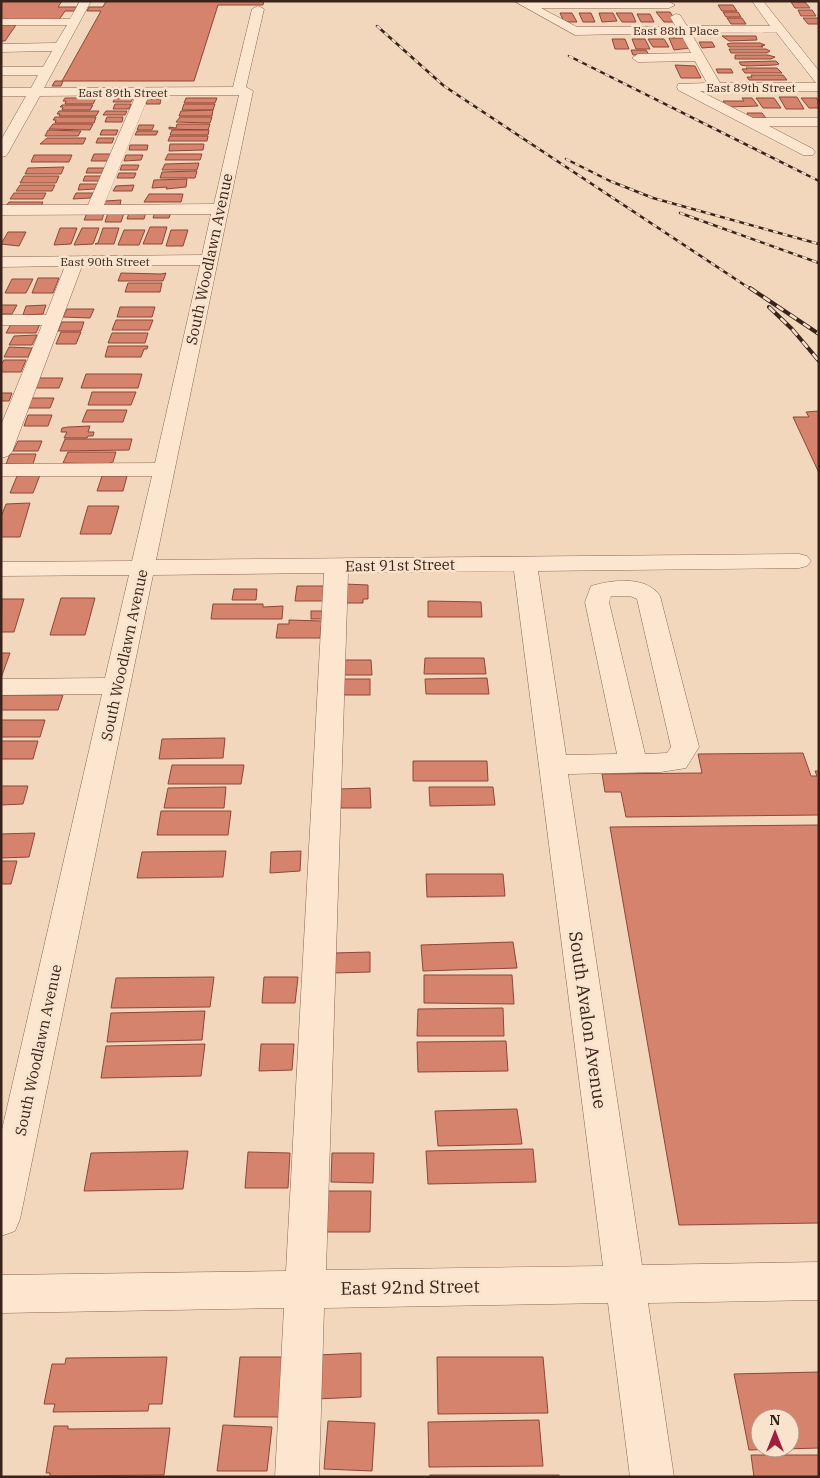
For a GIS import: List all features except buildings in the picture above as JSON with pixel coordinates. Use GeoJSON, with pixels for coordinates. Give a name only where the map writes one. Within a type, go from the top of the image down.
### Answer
{"type":"FeatureCollection","features":[{"type":"Feature","properties":{"kind":"street"},"geometry":{"type":"LineString","coordinates":[[1,153],[86,1]]}},
{"type":"Feature","properties":{"kind":"street"},"geometry":{"type":"LineString","coordinates":[[756,1],[819,80]]}},
{"type":"Feature","properties":{"kind":"street"},"geometry":{"type":"LineString","coordinates":[[523,3],[668,3],[716,87]]}},
{"type":"Feature","properties":{"kind":"street","name":"East 88th Place"},"geometry":{"type":"LineString","coordinates":[[523,3],[575,31],[778,29]]}},
{"type":"Feature","properties":{"kind":"street","name":"South Woodlawn Avenue"},"geometry":{"type":"LineString","coordinates":[[1,1218],[220,209],[258,9]]}},
{"type":"Feature","properties":{"kind":"street"},"geometry":{"type":"LineString","coordinates":[[1,22],[74,22]]}},
{"type":"Feature","properties":{"kind":"street"},"geometry":{"type":"LineString","coordinates":[[1,48],[60,47]]}},
{"type":"Feature","properties":{"kind":"street"},"geometry":{"type":"LineString","coordinates":[[638,58],[699,58]]}},
{"type":"Feature","properties":{"kind":"street"},"geometry":{"type":"LineString","coordinates":[[1,71],[47,71]]}},
{"type":"Feature","properties":{"kind":"street","name":"East 89th Street"},"geometry":{"type":"LineString","coordinates":[[749,122],[683,87],[819,86]]}},
{"type":"Feature","properties":{"kind":"street","name":"East 89th Street"},"geometry":{"type":"LineString","coordinates":[[1,92],[242,91]]}},
{"type":"Feature","properties":{"kind":"street"},"geometry":{"type":"LineString","coordinates":[[94,210],[144,92]]}},
{"type":"Feature","properties":{"kind":"street"},"geometry":{"type":"LineString","coordinates":[[749,122],[819,122]]}},
{"type":"Feature","properties":{"kind":"street"},"geometry":{"type":"LineString","coordinates":[[749,122],[808,152]]}},
{"type":"Feature","properties":{"kind":"street"},"geometry":{"type":"LineString","coordinates":[[1,210],[220,209]]}},
{"type":"Feature","properties":{"kind":"street","name":"East 90th Street"},"geometry":{"type":"LineString","coordinates":[[1,262],[209,260]]}},
{"type":"Feature","properties":{"kind":"street"},"geometry":{"type":"LineString","coordinates":[[1,452],[76,261]]}},
{"type":"Feature","properties":{"kind":"street"},"geometry":{"type":"LineString","coordinates":[[1,320],[53,320]]}},
{"type":"Feature","properties":{"kind":"street"},"geometry":{"type":"LineString","coordinates":[[1,470],[164,469]]}},
{"type":"Feature","properties":{"kind":"street","name":"East 91st Street"},"geometry":{"type":"LineString","coordinates":[[1,569],[799,561]]}},
{"type":"Feature","properties":{"kind":"street","name":"South Avalon Avenue"},"geometry":{"type":"LineString","coordinates":[[525,564],[652,1477]]}},
{"type":"Feature","properties":{"kind":"street"},"geometry":{"type":"LineString","coordinates":[[297,1477],[336,566]]}},
{"type":"Feature","properties":{"kind":"street"},"geometry":{"type":"LineString","coordinates":[[553,765],[633,763],[676,761],[685,746],[648,596],[635,589],[606,589],[600,591],[597,602],[633,763]]}},
{"type":"Feature","properties":{"kind":"street"},"geometry":{"type":"LineString","coordinates":[[1,687],[117,686]]}},
{"type":"Feature","properties":{"kind":"street","name":"East 92nd Street"},"geometry":{"type":"LineString","coordinates":[[1,1294],[819,1280]]}},
{"type":"Feature","properties":{"kind":"railway"},"geometry":{"type":"LineString","coordinates":[[377,26],[444,86],[752,290]]}},
{"type":"Feature","properties":{"kind":"railway"},"geometry":{"type":"LineString","coordinates":[[569,56],[819,181]]}},
{"type":"Feature","properties":{"kind":"railway"},"geometry":{"type":"LineString","coordinates":[[566,159],[610,181],[653,198],[819,244]]}},
{"type":"Feature","properties":{"kind":"railway"},"geometry":{"type":"LineString","coordinates":[[680,213],[819,263]]}},
{"type":"Feature","properties":{"kind":"railway"},"geometry":{"type":"LineString","coordinates":[[750,288],[819,334]]}},
{"type":"Feature","properties":{"kind":"railway"},"geometry":{"type":"LineString","coordinates":[[769,307],[792,329],[819,361]]}}]}
